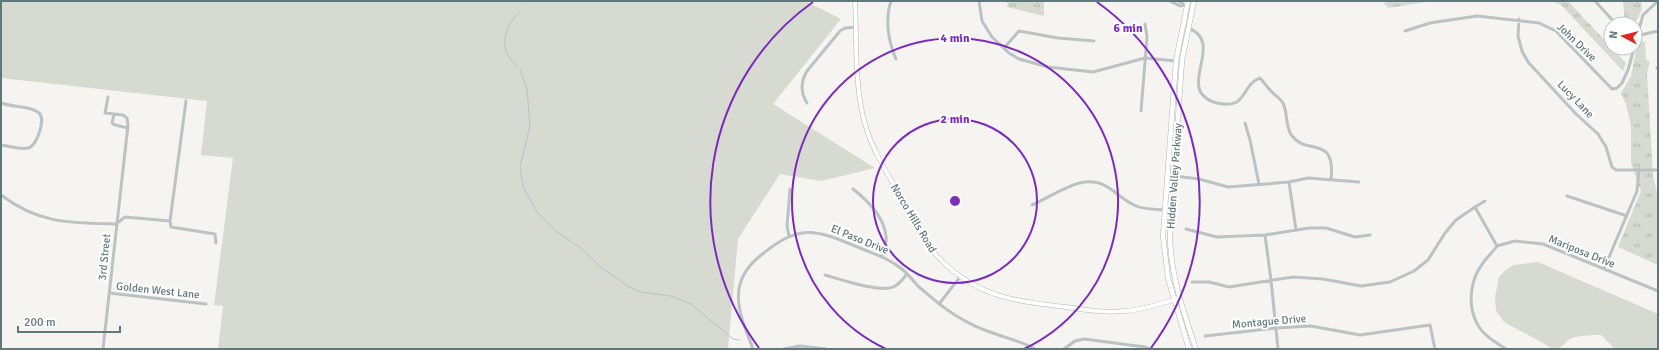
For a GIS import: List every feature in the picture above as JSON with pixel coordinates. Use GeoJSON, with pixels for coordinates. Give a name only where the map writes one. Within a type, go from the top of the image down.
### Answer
{"type":"FeatureCollection","features":[{"type":"Feature","properties":{"kind":"main road"},"geometry":{"type":"LineString","coordinates":[[1186,4],[1190,6],[1193,1]]}},
{"type":"Feature","properties":{"kind":"main road","name":"Hidden Valley Parkway"},"geometry":{"type":"LineString","coordinates":[[1193,1],[1186,34],[1180,89],[1170,226],[1170,251],[1179,298],[1196,349]]}},
{"type":"Feature","properties":{"kind":"main road","name":"Hidden Valley Parkway"},"geometry":{"type":"LineString","coordinates":[[1186,4],[1176,61],[1165,210],[1164,250],[1168,278],[1189,349]]}},
{"type":"Feature","properties":{"kind":"main road"},"geometry":{"type":"LineString","coordinates":[[1180,89],[1177,84],[1179,66],[1176,61],[1180,56],[1183,39],[1186,34]]}},
{"type":"Feature","properties":{"kind":"street","name":"Norco Hills Road"},"geometry":{"type":"LineString","coordinates":[[855,1],[859,94],[865,124],[873,145],[930,248],[940,260],[960,277],[989,293],[1020,302],[1100,312],[1132,310],[1179,298]]}},
{"type":"Feature","properties":{"kind":"street"},"geometry":{"type":"LineString","coordinates":[[891,1],[888,9],[888,30],[891,45],[896,58]]}},
{"type":"Feature","properties":{"kind":"street"},"geometry":{"type":"LineString","coordinates":[[979,1],[982,21],[992,37],[1019,59],[1034,64],[1093,72],[1145,58],[1176,61]]}},
{"type":"Feature","properties":{"kind":"street"},"geometry":{"type":"LineString","coordinates":[[1171,1],[1180,6],[1186,4]]}},
{"type":"Feature","properties":{"kind":"street"},"geometry":{"type":"LineString","coordinates":[[1178,1],[1186,4]]}},
{"type":"Feature","properties":{"kind":"street"},"geometry":{"type":"LineString","coordinates":[[1595,1],[1609,16]]}},
{"type":"Feature","properties":{"kind":"street"},"geometry":{"type":"LineString","coordinates":[[1642,16],[1658,1]]}},
{"type":"Feature","properties":{"kind":"street","name":"John Drive"},"geometry":{"type":"LineString","coordinates":[[1405,31],[1430,23],[1477,16],[1518,19],[1539,23],[1556,31],[1612,89],[1617,88],[1622,83],[1631,56]]}},
{"type":"Feature","properties":{"kind":"street","name":"Lucy Lane"},"geometry":{"type":"LineString","coordinates":[[1518,19],[1518,36],[1522,51],[1528,62],[1576,114],[1598,134],[1606,147],[1612,167],[1616,170],[1639,169]]}},
{"type":"Feature","properties":{"kind":"street"},"geometry":{"type":"LineString","coordinates":[[1141,111],[1147,37],[1146,24]]}},
{"type":"Feature","properties":{"kind":"street"},"geometry":{"type":"LineString","coordinates":[[807,103],[802,88],[807,71],[840,31],[845,28],[856,28]]}},
{"type":"Feature","properties":{"kind":"street"},"geometry":{"type":"LineString","coordinates":[[1188,28],[1195,30],[1199,34],[1203,45],[1202,67],[1198,79],[1202,94],[1212,101],[1224,104],[1236,102],[1244,96],[1254,80],[1260,78],[1283,103],[1289,131],[1292,136],[1298,141],[1320,148],[1329,156],[1332,163],[1331,180]]}},
{"type":"Feature","properties":{"kind":"street"},"geometry":{"type":"LineString","coordinates":[[1004,48],[1019,31],[1058,38],[1094,41]]}},
{"type":"Feature","properties":{"kind":"street"},"geometry":{"type":"LineString","coordinates":[[1643,34],[1658,31]]}},
{"type":"Feature","properties":{"kind":"street"},"geometry":{"type":"LineString","coordinates":[[1,195],[31,212],[52,220],[69,223],[116,224],[128,128],[127,118],[123,115],[105,113],[108,97]]}},
{"type":"Feature","properties":{"kind":"street"},"geometry":{"type":"LineString","coordinates":[[186,101],[170,221],[171,227],[215,234],[216,243]]}},
{"type":"Feature","properties":{"kind":"street"},"geometry":{"type":"LineString","coordinates":[[1,103],[36,111],[41,115],[42,120],[40,131],[35,143],[31,147],[27,148],[1,145]]}},
{"type":"Feature","properties":{"kind":"street"},"geometry":{"type":"LineString","coordinates":[[114,114],[112,123],[128,128]]}},
{"type":"Feature","properties":{"kind":"street"},"geometry":{"type":"LineString","coordinates":[[1244,123],[1250,140],[1259,184]]}},
{"type":"Feature","properties":{"kind":"street"},"geometry":{"type":"LineString","coordinates":[[1604,269],[1637,191],[1639,169],[1658,170]]}},
{"type":"Feature","properties":{"kind":"street"},"geometry":{"type":"LineString","coordinates":[[1174,176],[1199,179],[1228,187],[1289,182],[1308,178],[1359,182]]}},
{"type":"Feature","properties":{"kind":"street"},"geometry":{"type":"LineString","coordinates":[[1032,205],[1078,183],[1093,181],[1106,185],[1134,205],[1144,209],[1165,210]]}},
{"type":"Feature","properties":{"kind":"street"},"geometry":{"type":"LineString","coordinates":[[1289,182],[1296,230]]}},
{"type":"Feature","properties":{"kind":"street"},"geometry":{"type":"LineString","coordinates":[[789,236],[787,226],[790,189]]}},
{"type":"Feature","properties":{"kind":"street"},"geometry":{"type":"LineString","coordinates":[[853,189],[867,201],[884,227],[886,243],[882,257]]}},
{"type":"Feature","properties":{"kind":"street"},"geometry":{"type":"LineString","coordinates":[[1567,196],[1627,216]]}},
{"type":"Feature","properties":{"kind":"street"},"geometry":{"type":"LineString","coordinates":[[1192,282],[1209,282],[1229,287],[1293,277],[1361,286],[1390,282],[1414,271],[1428,260],[1445,232],[1456,220],[1475,206],[1486,201]]}},
{"type":"Feature","properties":{"kind":"street"},"geometry":{"type":"LineString","coordinates":[[1475,206],[1497,246],[1483,262],[1476,274],[1470,297],[1475,318],[1480,328],[1506,349]]}},
{"type":"Feature","properties":{"kind":"street","name":"3rd Street"},"geometry":{"type":"LineString","coordinates":[[103,349],[116,224],[125,217],[170,221]]}},
{"type":"Feature","properties":{"kind":"street"},"geometry":{"type":"LineString","coordinates":[[1186,229],[1218,237],[1265,235],[1309,228],[1326,228],[1355,238],[1370,235]]}},
{"type":"Feature","properties":{"kind":"street","name":"El Paso Drive"},"geometry":{"type":"LineString","coordinates":[[753,349],[740,314],[738,302],[739,290],[749,267],[768,249],[789,236],[808,232],[825,234],[890,261],[907,274],[939,304],[972,324],[989,332],[1025,343],[1036,349]]}},
{"type":"Feature","properties":{"kind":"street"},"geometry":{"type":"LineString","coordinates":[[1265,235],[1272,280],[1278,349]]}},
{"type":"Feature","properties":{"kind":"street","name":"Mariposa Drive"},"geometry":{"type":"LineString","coordinates":[[1497,246],[1515,241],[1542,244],[1658,291]]}},
{"type":"Feature","properties":{"kind":"street"},"geometry":{"type":"LineString","coordinates":[[825,275],[855,284],[888,288],[895,286],[907,274]]}},
{"type":"Feature","properties":{"kind":"street"},"geometry":{"type":"LineString","coordinates":[[939,304],[960,277]]}},
{"type":"Feature","properties":{"kind":"street","name":"Golden West Lane"},"geometry":{"type":"LineString","coordinates":[[109,293],[206,304]]}},
{"type":"Feature","properties":{"kind":"street","name":"Montague Drive"},"geometry":{"type":"LineString","coordinates":[[1205,336],[1276,328],[1311,326],[1360,336],[1430,325],[1435,349]]}},
{"type":"Feature","properties":{"kind":"street"},"geometry":{"type":"LineString","coordinates":[[1064,349],[1075,341],[1084,339],[1145,347],[1150,349]]}},
{"type":"Feature","properties":{"kind":"street"},"geometry":{"type":"LineString","coordinates":[[784,349],[800,346],[826,349]]}},
{"type":"Feature","properties":{"kind":"green space"},"geometry":{"type":"Polygon","coordinates":[[[1,1],[805,1],[841,19],[773,104],[875,168],[821,181],[780,174],[738,239],[728,349],[218,349],[223,306],[214,305],[233,158],[201,155],[207,101],[1,78],[1,1]]]}},
{"type":"Feature","properties":{"kind":"green space"},"geometry":{"type":"Polygon","coordinates":[[[999,1],[1044,1],[1044,16],[1007,7],[1008,3],[999,1]]]}},
{"type":"Feature","properties":{"kind":"green space"},"geometry":{"type":"Polygon","coordinates":[[[1395,1],[1432,1],[1389,8],[1383,3],[1395,1]]]}},
{"type":"Feature","properties":{"kind":"green space"},"geometry":{"type":"Polygon","coordinates":[[[1552,1],[1568,1],[1603,38],[1603,50],[1561,5],[1552,1]]]}},
{"type":"Feature","properties":{"kind":"green space"},"geometry":{"type":"Polygon","coordinates":[[[1623,1],[1641,1],[1642,9],[1639,16],[1624,16],[1623,1]]]}},
{"type":"Feature","properties":{"kind":"green space"},"geometry":{"type":"Polygon","coordinates":[[[1643,41],[1645,42],[1646,60],[1650,62],[1647,73],[1653,175],[1658,198],[1658,265],[1618,247],[1641,191],[1631,163],[1631,126],[1626,104],[1621,93],[1631,76],[1635,56],[1643,56],[1643,41]]]}},
{"type":"Feature","properties":{"kind":"green space"},"geometry":{"type":"Polygon","coordinates":[[[1609,56],[1619,56],[1626,63],[1623,71],[1609,56]]]}},
{"type":"Feature","properties":{"kind":"green space"},"geometry":{"type":"Polygon","coordinates":[[[1538,262],[1658,314],[1658,349],[1615,349],[1601,335],[1572,338],[1559,348],[1554,349],[1504,322],[1496,311],[1495,297],[1499,277],[1507,269],[1514,265],[1538,262]]]}},
{"type":"Feature","properties":{"kind":"waterway"},"geometry":{"type":"LineString","coordinates":[[517,66],[507,53],[505,39],[510,25],[519,12]]}},
{"type":"Feature","properties":{"kind":"waterway"},"geometry":{"type":"LineString","coordinates":[[520,70],[527,89],[530,126],[520,167],[523,187],[538,213],[557,232],[581,248],[602,268],[629,287],[641,292],[671,296],[691,304],[733,339],[739,340]]}}]}
